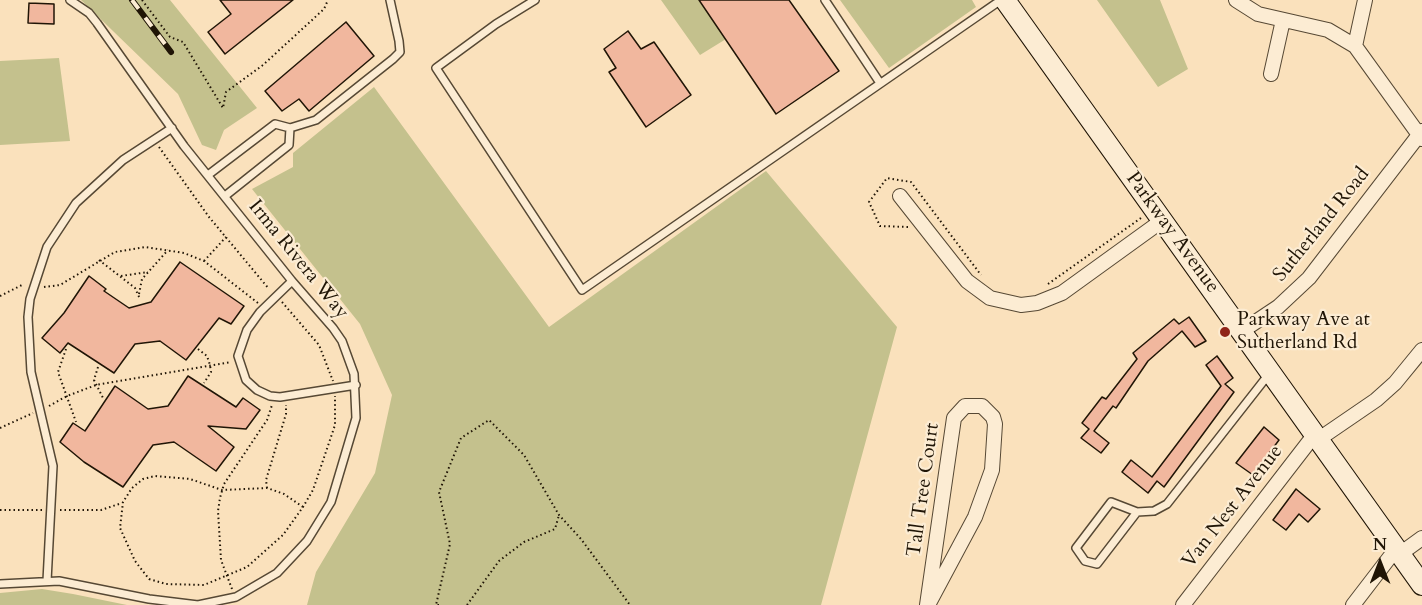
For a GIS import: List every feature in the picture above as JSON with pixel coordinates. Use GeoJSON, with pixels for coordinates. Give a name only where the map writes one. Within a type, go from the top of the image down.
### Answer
{"type":"FeatureCollection","features":[{"type":"Feature","properties":{"kind":"main road","name":"Parkway Avenue"},"geometry":{"type":"LineString","coordinates":[[1003,0],[1163,220],[1422,585]]}},
{"type":"Feature","properties":{"kind":"street"},"geometry":{"type":"LineString","coordinates":[[1236,0],[1258,14],[1328,30],[1355,46],[1421,135]]}},
{"type":"Feature","properties":{"kind":"street"},"geometry":{"type":"LineString","coordinates":[[1355,46],[1365,0]]}},
{"type":"Feature","properties":{"kind":"street"},"geometry":{"type":"LineString","coordinates":[[1271,74],[1283,20]]}},
{"type":"Feature","properties":{"kind":"street","name":"Sutherland Road"},"geometry":{"type":"LineString","coordinates":[[1242,331],[1278,306],[1309,278],[1421,135]]}},
{"type":"Feature","properties":{"kind":"street"},"geometry":{"type":"LineString","coordinates":[[900,196],[967,281],[990,298],[1021,304],[1037,303],[1062,293],[1163,220]]}},
{"type":"Feature","properties":{"kind":"street","name":"Van Nest Avenue"},"geometry":{"type":"LineString","coordinates":[[1183,605],[1317,437],[1376,400],[1395,383],[1422,350]]}},
{"type":"Feature","properties":{"kind":"street","name":"Tall Tree Court"},"geometry":{"type":"LineString","coordinates":[[965,406],[982,406],[993,417],[995,424],[992,470],[975,517],[928,605],[954,418],[965,406]]}},
{"type":"Feature","properties":{"kind":"street"},"geometry":{"type":"LineString","coordinates":[[1353,605],[1398,552],[1422,538]]}},
{"type":"Feature","properties":{"kind":"lane","name":"Irma Rivera Way"},"geometry":{"type":"LineString","coordinates":[[0,584],[47,581],[88,585],[178,604],[198,605],[236,597],[277,573],[294,557],[319,523],[331,502],[353,432],[357,405],[356,385],[342,341],[325,317],[292,281],[208,175],[89,13],[70,0]]}},
{"type":"Feature","properties":{"kind":"lane"},"geometry":{"type":"LineString","coordinates":[[208,175],[275,124],[290,128],[316,120],[366,83],[400,52],[390,0]]}},
{"type":"Feature","properties":{"kind":"lane"},"geometry":{"type":"LineString","coordinates":[[535,0],[496,24],[436,69],[582,290],[1003,0]]}},
{"type":"Feature","properties":{"kind":"lane"},"geometry":{"type":"LineString","coordinates":[[825,0],[880,83]]}},
{"type":"Feature","properties":{"kind":"lane"},"geometry":{"type":"LineString","coordinates":[[47,581],[53,465],[28,352],[28,317],[34,284],[47,247],[76,203],[123,160],[172,128]]}},
{"type":"Feature","properties":{"kind":"lane"},"geometry":{"type":"LineString","coordinates":[[225,196],[276,158],[289,145],[290,128]]}},
{"type":"Feature","properties":{"kind":"lane"},"geometry":{"type":"LineString","coordinates":[[292,281],[263,308],[253,320],[243,339],[239,361],[246,380],[257,390],[273,396],[356,385]]}},
{"type":"Feature","properties":{"kind":"lane"},"geometry":{"type":"LineString","coordinates":[[1137,513],[1097,564],[1084,561],[1076,548],[1111,502],[1137,513],[1154,511],[1167,504],[1271,372]]}},
{"type":"Feature","properties":{"kind":"path"},"geometry":{"type":"LineString","coordinates":[[142,0],[170,37],[183,42],[223,108],[226,92],[263,65],[324,9],[328,0]]}},
{"type":"Feature","properties":{"kind":"path"},"geometry":{"type":"LineString","coordinates":[[154,139],[226,237],[319,345],[326,358],[334,387],[335,425],[322,469],[303,507],[283,535],[247,567],[204,585],[188,586],[149,579],[135,561],[120,528],[123,502],[132,488],[143,479],[155,476],[190,478],[222,490],[267,488],[284,494],[303,507]]}},
{"type":"Feature","properties":{"kind":"path"},"geometry":{"type":"LineString","coordinates":[[912,229],[880,226],[869,202],[887,178],[911,182],[987,282]]}},
{"type":"Feature","properties":{"kind":"path"},"geometry":{"type":"LineString","coordinates":[[1046,286],[1141,218]]}},
{"type":"Feature","properties":{"kind":"path"},"geometry":{"type":"LineString","coordinates":[[204,261],[226,237]]}},
{"type":"Feature","properties":{"kind":"path"},"geometry":{"type":"LineString","coordinates":[[0,296],[20,286],[34,284],[53,287],[99,260],[128,248],[145,247],[168,250],[204,261],[263,308]]}},
{"type":"Feature","properties":{"kind":"path"},"geometry":{"type":"LineString","coordinates":[[140,299],[142,279],[168,250]]}},
{"type":"Feature","properties":{"kind":"path"},"geometry":{"type":"LineString","coordinates":[[99,260],[121,276],[139,294]]}},
{"type":"Feature","properties":{"kind":"path"},"geometry":{"type":"LineString","coordinates":[[121,276],[148,272]]}},
{"type":"Feature","properties":{"kind":"path"},"geometry":{"type":"LineString","coordinates":[[66,349],[58,372],[76,422]]}},
{"type":"Feature","properties":{"kind":"path"},"geometry":{"type":"LineString","coordinates":[[198,349],[207,356],[210,364],[211,372],[204,383]]}},
{"type":"Feature","properties":{"kind":"path"},"geometry":{"type":"LineString","coordinates":[[0,428],[25,415],[40,412],[67,396],[96,385],[210,364],[239,361]]}},
{"type":"Feature","properties":{"kind":"path"},"geometry":{"type":"LineString","coordinates":[[98,367],[94,380],[103,398]]}},
{"type":"Feature","properties":{"kind":"path"},"geometry":{"type":"LineString","coordinates":[[236,597],[221,560],[218,511],[224,484],[267,420],[273,396]]}},
{"type":"Feature","properties":{"kind":"path"},"geometry":{"type":"LineString","coordinates":[[267,488],[270,463],[285,414],[286,396]]}},
{"type":"Feature","properties":{"kind":"path"},"geometry":{"type":"LineString","coordinates":[[439,605],[436,605],[450,544],[439,492],[461,438],[489,420],[524,455],[559,515],[581,539],[630,605]]}},
{"type":"Feature","properties":{"kind":"path"},"geometry":{"type":"LineString","coordinates":[[0,510],[101,510],[123,502]]}},
{"type":"Feature","properties":{"kind":"path"},"geometry":{"type":"LineString","coordinates":[[467,605],[499,561],[524,542],[555,529],[559,515]]}},
{"type":"Feature","properties":{"kind":"shaded area"},"geometry":{"type":"Polygon","coordinates":[[[81,0],[170,0],[257,108],[224,130],[216,150],[202,145],[178,94],[81,0]]]}},
{"type":"Feature","properties":{"kind":"shaded area"},"geometry":{"type":"Polygon","coordinates":[[[661,0],[699,0],[726,39],[700,55],[661,0]]]}},
{"type":"Feature","properties":{"kind":"shaded area"},"geometry":{"type":"Polygon","coordinates":[[[840,0],[972,0],[976,7],[889,68],[840,0]]]}},
{"type":"Feature","properties":{"kind":"shaded area"},"geometry":{"type":"Polygon","coordinates":[[[1097,0],[1160,0],[1188,69],[1158,87],[1097,0]]]}},
{"type":"Feature","properties":{"kind":"shaded area"},"geometry":{"type":"Polygon","coordinates":[[[59,58],[70,141],[0,145],[0,61],[59,58]]]}},
{"type":"Feature","properties":{"kind":"shaded area"},"geometry":{"type":"Polygon","coordinates":[[[374,87],[549,327],[766,171],[897,327],[821,605],[307,605],[316,572],[375,473],[392,395],[360,324],[252,189],[293,167],[293,153],[374,87]]]}},
{"type":"Feature","properties":{"kind":"shaded area"},"geometry":{"type":"Polygon","coordinates":[[[42,589],[127,605],[0,605],[0,593],[42,589]]]}},
{"type":"Feature","properties":{"kind":"building"},"geometry":{"type":"Polygon","coordinates":[[[220,0],[293,0],[225,54],[208,32],[231,14],[220,0]]]}},
{"type":"Feature","properties":{"kind":"building"},"geometry":{"type":"Polygon","coordinates":[[[699,0],[789,0],[839,71],[776,114],[699,0]]]}},
{"type":"Feature","properties":{"kind":"building"},"geometry":{"type":"Polygon","coordinates":[[[29,3],[54,4],[54,24],[28,23],[29,3]]]}},
{"type":"Feature","properties":{"kind":"building"},"geometry":{"type":"Polygon","coordinates":[[[346,22],[374,56],[309,111],[299,99],[282,111],[265,91],[346,22]]]}},
{"type":"Feature","properties":{"kind":"building"},"geometry":{"type":"Polygon","coordinates":[[[628,31],[641,49],[654,42],[691,95],[646,127],[609,72],[616,68],[604,49],[628,31]]]}},
{"type":"Feature","properties":{"kind":"building"},"geometry":{"type":"Polygon","coordinates":[[[180,262],[244,306],[231,324],[219,318],[186,360],[160,341],[135,344],[114,373],[68,343],[60,353],[42,338],[64,313],[89,276],[106,289],[104,291],[129,308],[151,302],[180,262]]]}},
{"type":"Feature","properties":{"kind":"building"},"geometry":{"type":"Polygon","coordinates":[[[1189,317],[1206,341],[1195,347],[1182,331],[1148,361],[1116,408],[1113,406],[1094,431],[1109,443],[1101,453],[1081,438],[1089,429],[1082,423],[1102,397],[1106,399],[1137,359],[1133,353],[1174,319],[1179,324],[1189,317]]]}},
{"type":"Feature","properties":{"kind":"building"},"geometry":{"type":"Polygon","coordinates":[[[1217,356],[1233,378],[1225,384],[1234,392],[1164,487],[1157,481],[1148,493],[1122,472],[1131,460],[1152,477],[1221,386],[1206,365],[1217,356]]]}},
{"type":"Feature","properties":{"kind":"building"},"geometry":{"type":"Polygon","coordinates":[[[188,376],[236,407],[243,398],[260,410],[246,429],[208,426],[234,447],[216,471],[174,442],[153,445],[123,487],[84,462],[60,442],[73,423],[85,431],[115,386],[148,409],[168,406],[188,376]]]}},
{"type":"Feature","properties":{"kind":"building"},"geometry":{"type":"Polygon","coordinates":[[[1264,427],[1279,440],[1253,475],[1236,463],[1264,427]]]}},
{"type":"Feature","properties":{"kind":"building"},"geometry":{"type":"Polygon","coordinates":[[[1296,489],[1320,509],[1308,522],[1299,514],[1286,530],[1273,520],[1296,489]]]}},
{"type":"Feature","properties":{"kind":"railway"},"geometry":{"type":"LineString","coordinates":[[132,0],[171,52]]}},
{"type":"Feature","properties":{"kind":"place","name":"Parkway Ave at Sutherland Rd"},"geometry":{"type":"Point","coordinates":[1225,332]}}]}
